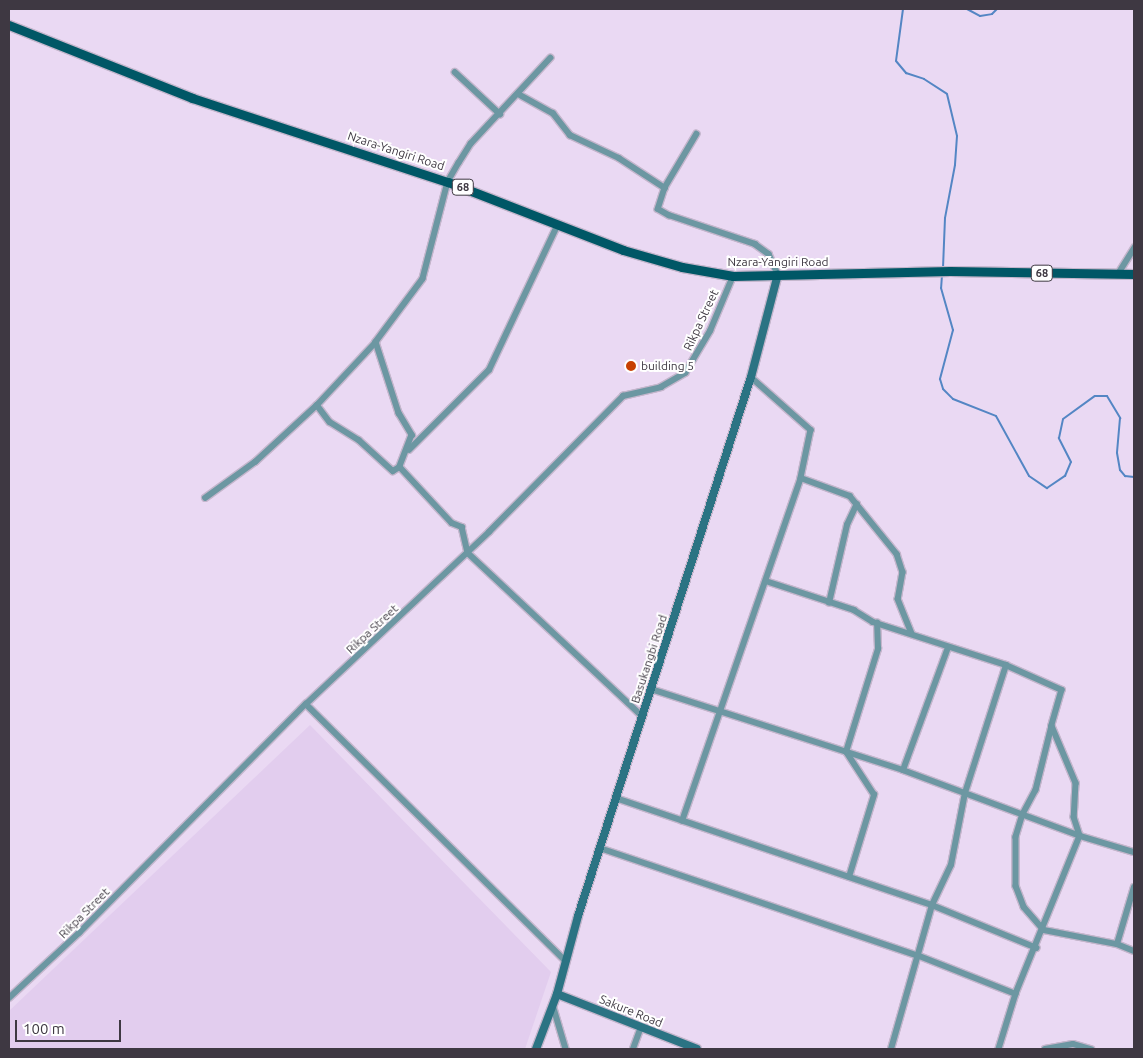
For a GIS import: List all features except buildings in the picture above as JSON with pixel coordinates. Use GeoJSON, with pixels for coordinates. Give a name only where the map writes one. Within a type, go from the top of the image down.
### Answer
{"type":"FeatureCollection","features":[{"type":"Feature","properties":{"kind":"main road","name":"Nzara-Yangiri Road"},"geometry":{"type":"LineString","coordinates":[[9,25],[192,98],[448,182],[640,255],[732,276],[950,271],[1118,274]]}},
{"type":"Feature","properties":{"kind":"main road","name":"68"},"geometry":{"type":"LineString","coordinates":[[1118,274],[1134,274]]}},
{"type":"Feature","properties":{"kind":"street"},"geometry":{"type":"LineString","coordinates":[[206,498],[255,462],[318,405],[376,342],[422,279],[448,182],[471,144],[520,95],[551,58]]}},
{"type":"Feature","properties":{"kind":"street"},"geometry":{"type":"LineString","coordinates":[[455,72],[500,114]]}},
{"type":"Feature","properties":{"kind":"street"},"geometry":{"type":"LineString","coordinates":[[520,95],[553,113],[570,135],[619,158],[664,188]]}},
{"type":"Feature","properties":{"kind":"street"},"geometry":{"type":"LineString","coordinates":[[697,134],[664,188],[658,204],[660,211],[755,244],[769,254],[778,274]]}},
{"type":"Feature","properties":{"kind":"street"},"geometry":{"type":"LineString","coordinates":[[408,450],[489,370],[558,224]]}},
{"type":"Feature","properties":{"kind":"street"},"geometry":{"type":"LineString","coordinates":[[1118,274],[1134,248]]}},
{"type":"Feature","properties":{"kind":"street","name":"Basukangbi Road"},"geometry":{"type":"LineString","coordinates":[[536,1049],[557,994],[600,848],[751,377],[778,274]]}},
{"type":"Feature","properties":{"kind":"street","name":"Rikpa Street"},"geometry":{"type":"LineString","coordinates":[[9,998],[79,933],[306,704],[468,553],[623,396],[662,387],[686,373],[710,331],[732,276]]}},
{"type":"Feature","properties":{"kind":"street"},"geometry":{"type":"LineString","coordinates":[[318,405],[330,422],[359,440],[393,471],[400,466],[408,450],[412,435],[400,413],[376,342]]}},
{"type":"Feature","properties":{"kind":"street"},"geometry":{"type":"LineString","coordinates":[[682,821],[801,478],[810,430],[751,377]]}},
{"type":"Feature","properties":{"kind":"street"},"geometry":{"type":"LineString","coordinates":[[400,466],[452,522],[462,527],[468,553],[642,716]]}},
{"type":"Feature","properties":{"kind":"street"},"geometry":{"type":"LineString","coordinates":[[801,478],[846,494],[857,504],[897,554],[903,572],[898,599],[912,633]]}},
{"type":"Feature","properties":{"kind":"street"},"geometry":{"type":"LineString","coordinates":[[829,603],[847,525],[857,504]]}},
{"type":"Feature","properties":{"kind":"street"},"geometry":{"type":"LineString","coordinates":[[766,580],[854,610],[877,623],[912,633],[948,648],[1006,665],[1062,690],[1036,790],[1023,814],[1016,837],[1016,886],[1024,907],[1044,930],[1117,944],[1134,951]]}},
{"type":"Feature","properties":{"kind":"street"},"geometry":{"type":"LineString","coordinates":[[849,877],[874,796],[846,752],[878,649],[877,623]]}},
{"type":"Feature","properties":{"kind":"street"},"geometry":{"type":"LineString","coordinates":[[903,770],[948,648]]}},
{"type":"Feature","properties":{"kind":"street"},"geometry":{"type":"LineString","coordinates":[[891,1049],[932,905],[951,865],[965,793],[1006,665]]}},
{"type":"Feature","properties":{"kind":"street"},"geometry":{"type":"LineString","coordinates":[[651,689],[903,770],[1080,836],[1134,852]]}},
{"type":"Feature","properties":{"kind":"street"},"geometry":{"type":"LineString","coordinates":[[306,704],[566,961]]}},
{"type":"Feature","properties":{"kind":"street"},"geometry":{"type":"LineString","coordinates":[[999,1049],[1016,994],[1044,930],[1080,836],[1074,817],[1076,783],[1052,726]]}},
{"type":"Feature","properties":{"kind":"street"},"geometry":{"type":"LineString","coordinates":[[616,798],[932,905],[1036,948]]}},
{"type":"Feature","properties":{"kind":"street"},"geometry":{"type":"LineString","coordinates":[[600,848],[917,955],[1016,994]]}},
{"type":"Feature","properties":{"kind":"street"},"geometry":{"type":"LineString","coordinates":[[1117,944],[1134,887]]}},
{"type":"Feature","properties":{"kind":"street","name":"Sakure Road"},"geometry":{"type":"LineString","coordinates":[[557,994],[697,1049]]}},
{"type":"Feature","properties":{"kind":"street"},"geometry":{"type":"LineString","coordinates":[[552,1005],[566,1049]]}},
{"type":"Feature","properties":{"kind":"street"},"geometry":{"type":"LineString","coordinates":[[633,1049],[642,1027]]}},
{"type":"Feature","properties":{"kind":"street"},"geometry":{"type":"LineString","coordinates":[[1045,1049],[1073,1044],[1092,1049]]}},
{"type":"Feature","properties":{"kind":"shaded area"},"geometry":{"type":"Polygon","coordinates":[[[310,725],[551,972],[525,1049],[9,1049],[9,1011],[310,725]]]}},
{"type":"Feature","properties":{"kind":"waterway"},"geometry":{"type":"LineString","coordinates":[[903,9],[896,61],[906,73],[924,79],[947,94],[957,136],[955,165],[945,218],[943,268]]}},
{"type":"Feature","properties":{"kind":"waterway"},"geometry":{"type":"LineString","coordinates":[[967,9],[980,16],[992,14],[997,9]]}},
{"type":"Feature","properties":{"kind":"waterway"},"geometry":{"type":"LineString","coordinates":[[942,275],[941,288],[953,330],[940,379],[943,389],[953,399],[996,416],[1029,476],[1047,488],[1065,476],[1071,462],[1059,438],[1063,419],[1095,396],[1107,396],[1120,418],[1117,453],[1120,470],[1125,476],[1134,477]]}},
{"type":"Feature","properties":{"kind":"place","name":"building 5"},"geometry":{"type":"Point","coordinates":[631,366]}}]}
